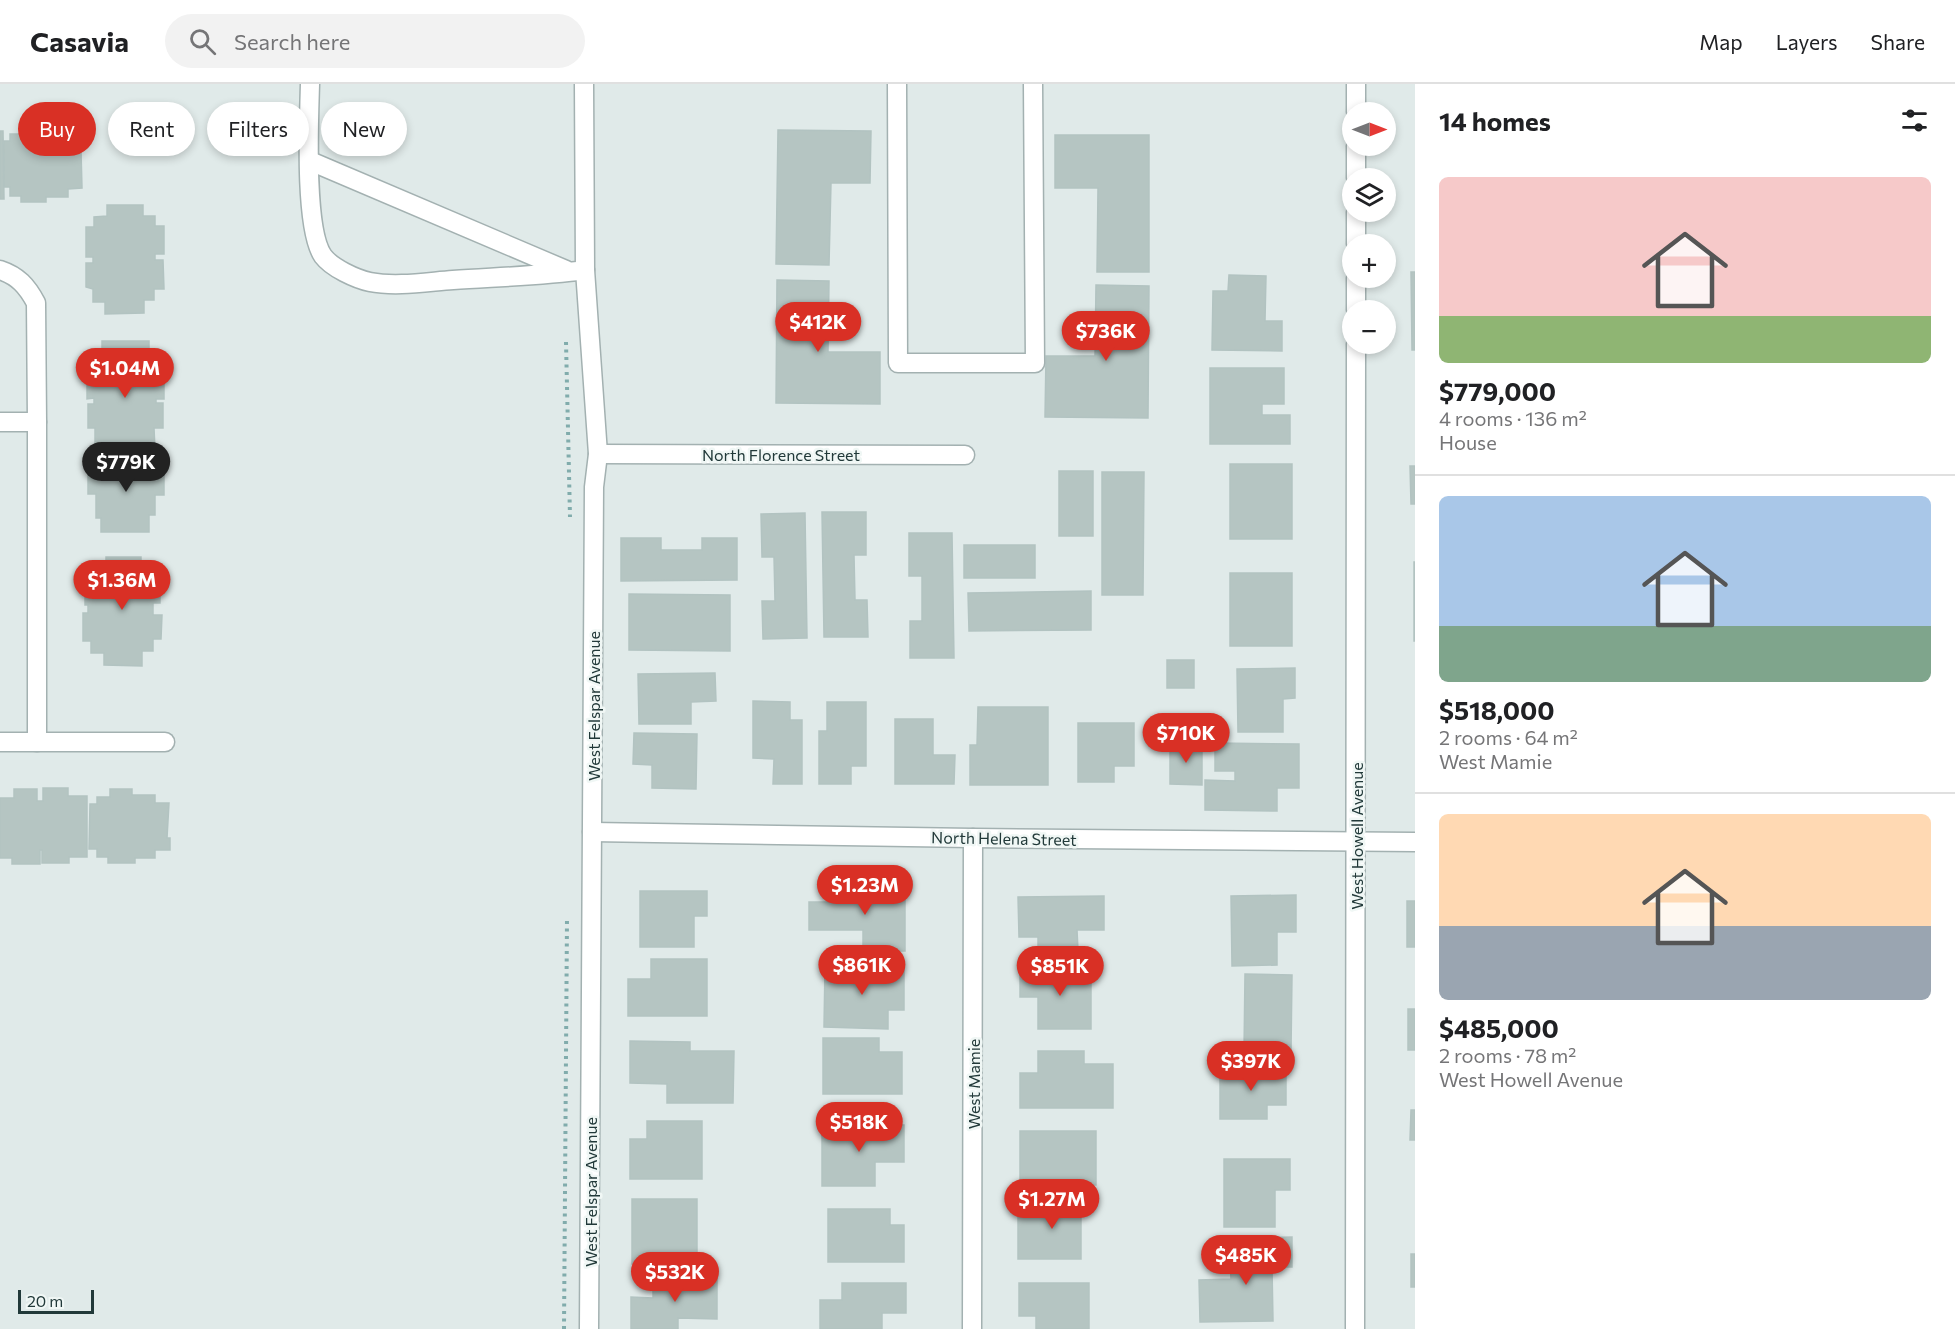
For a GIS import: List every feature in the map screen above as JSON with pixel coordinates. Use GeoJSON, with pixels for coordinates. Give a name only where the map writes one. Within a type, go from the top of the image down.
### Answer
{"type":"FeatureCollection","features":[{"type":"Feature","properties":{"kind":"street"},"geometry":{"type":"LineString","coordinates":[[310,84],[311,211],[316,241],[324,257],[355,279],[374,283],[409,283],[577,271]]}},
{"type":"Feature","properties":{"kind":"street","name":"West Felspar Avenue"},"geometry":{"type":"LineString","coordinates":[[584,84],[577,271],[598,454],[594,486],[589,1329]]}},
{"type":"Feature","properties":{"kind":"street"},"geometry":{"type":"LineString","coordinates":[[897,84],[898,363],[1035,363],[1033,84]]}},
{"type":"Feature","properties":{"kind":"street"},"geometry":{"type":"LineString","coordinates":[[1356,84],[1356,102]]}},
{"type":"Feature","properties":{"kind":"street"},"geometry":{"type":"LineString","coordinates":[[310,161],[577,271]]}},
{"type":"Feature","properties":{"kind":"street"},"geometry":{"type":"LineString","coordinates":[[0,270],[12,274],[27,287],[36,303],[37,742]]}},
{"type":"Feature","properties":{"kind":"street","name":"West Howell Avenue"},"geometry":{"type":"LineString","coordinates":[[1355,1329],[1356,354]]}},
{"type":"Feature","properties":{"kind":"street"},"geometry":{"type":"LineString","coordinates":[[0,422],[37,422]]}},
{"type":"Feature","properties":{"kind":"street","name":"North Florence Street"},"geometry":{"type":"LineString","coordinates":[[598,454],[965,455]]}},
{"type":"Feature","properties":{"kind":"street"},"geometry":{"type":"LineString","coordinates":[[0,742],[165,742]]}},
{"type":"Feature","properties":{"kind":"street","name":"North Helena Street"},"geometry":{"type":"LineString","coordinates":[[592,832],[1415,842]]}},
{"type":"Feature","properties":{"kind":"street","name":"West Mamie"},"geometry":{"type":"LineString","coordinates":[[972,1329],[973,838]]}},
{"type":"Feature","properties":{"kind":"path"},"geometry":{"type":"LineString","coordinates":[[566,331],[570,519]]}},
{"type":"Feature","properties":{"kind":"path"},"geometry":{"type":"LineString","coordinates":[[564,1329],[567,908]]}},
{"type":"Feature","properties":{"kind":"building"},"geometry":{"type":"Polygon","coordinates":[[[778,130],[871,131],[870,183],[831,183],[829,265],[776,264],[778,130]]]}},
{"type":"Feature","properties":{"kind":"building"},"geometry":{"type":"Polygon","coordinates":[[[0,131],[3,131],[4,199],[0,199],[0,131]]]}},
{"type":"Feature","properties":{"kind":"building"},"geometry":{"type":"Polygon","coordinates":[[[10,134],[18,134],[18,156],[81,156],[82,188],[68,189],[68,197],[46,197],[46,202],[21,202],[21,196],[10,196],[10,187],[4,187],[4,141],[10,141],[10,134]]]}},
{"type":"Feature","properties":{"kind":"building"},"geometry":{"type":"Polygon","coordinates":[[[1055,135],[1149,135],[1149,272],[1097,272],[1098,188],[1055,188],[1055,135]]]}},
{"type":"Feature","properties":{"kind":"building"},"geometry":{"type":"Polygon","coordinates":[[[107,205],[143,205],[143,216],[155,216],[155,226],[164,226],[164,254],[155,254],[155,260],[163,260],[164,289],[154,289],[154,300],[144,300],[144,313],[105,314],[105,302],[93,302],[93,289],[86,287],[86,263],[93,263],[93,257],[86,257],[86,227],[94,227],[94,217],[107,216],[107,205]]]}},
{"type":"Feature","properties":{"kind":"building"},"geometry":{"type":"Polygon","coordinates":[[[1411,272],[1415,272],[1415,350],[1412,350],[1411,272]]]}},
{"type":"Feature","properties":{"kind":"building"},"geometry":{"type":"Polygon","coordinates":[[[1229,275],[1266,276],[1265,321],[1282,321],[1282,351],[1212,350],[1213,291],[1228,291],[1229,275]]]}},
{"type":"Feature","properties":{"kind":"building"},"geometry":{"type":"Polygon","coordinates":[[[777,280],[829,281],[828,352],[880,352],[880,404],[776,403],[777,280]]]}},
{"type":"Feature","properties":{"kind":"building"},"geometry":{"type":"Polygon","coordinates":[[[1096,285],[1149,286],[1148,418],[1045,417],[1046,356],[1095,356],[1096,285]]]}},
{"type":"Feature","properties":{"kind":"building"},"geometry":{"type":"Polygon","coordinates":[[[102,341],[149,341],[149,353],[156,353],[156,372],[164,372],[164,399],[156,399],[156,403],[163,403],[163,428],[154,428],[155,449],[149,449],[149,456],[102,457],[101,452],[95,450],[95,428],[88,428],[88,404],[94,404],[94,398],[87,399],[87,373],[93,372],[93,354],[102,353],[102,341]]]}},
{"type":"Feature","properties":{"kind":"building"},"geometry":{"type":"Polygon","coordinates":[[[1210,368],[1284,368],[1284,404],[1262,404],[1262,415],[1290,415],[1290,444],[1210,444],[1210,368]]]}},
{"type":"Feature","properties":{"kind":"building"},"geometry":{"type":"Polygon","coordinates":[[[97,459],[155,459],[155,468],[164,468],[164,495],[155,495],[155,515],[149,515],[149,532],[101,532],[101,518],[96,518],[96,494],[88,494],[88,470],[96,470],[97,459]]]}},
{"type":"Feature","properties":{"kind":"building"},"geometry":{"type":"Polygon","coordinates":[[[1230,464],[1292,464],[1292,539],[1230,539],[1230,464]]]}},
{"type":"Feature","properties":{"kind":"building"},"geometry":{"type":"Polygon","coordinates":[[[1410,466],[1415,466],[1415,504],[1411,504],[1410,466]]]}},
{"type":"Feature","properties":{"kind":"building"},"geometry":{"type":"Polygon","coordinates":[[[1059,471],[1093,471],[1093,536],[1059,536],[1059,471]]]}},
{"type":"Feature","properties":{"kind":"building"},"geometry":{"type":"Polygon","coordinates":[[[1102,472],[1144,472],[1143,595],[1102,595],[1102,472]]]}},
{"type":"Feature","properties":{"kind":"building"},"geometry":{"type":"Polygon","coordinates":[[[822,512],[866,512],[866,555],[854,555],[855,600],[867,600],[868,637],[824,637],[822,512]]]}},
{"type":"Feature","properties":{"kind":"building"},"geometry":{"type":"Polygon","coordinates":[[[805,513],[807,638],[763,639],[762,601],[775,601],[774,557],[762,557],[761,514],[805,513]]]}},
{"type":"Feature","properties":{"kind":"building"},"geometry":{"type":"Polygon","coordinates":[[[909,533],[952,533],[954,658],[910,658],[910,621],[922,621],[922,576],[909,576],[909,533]]]}},
{"type":"Feature","properties":{"kind":"building"},"geometry":{"type":"Polygon","coordinates":[[[621,538],[661,538],[661,550],[702,550],[702,538],[737,538],[737,580],[621,581],[621,538]]]}},
{"type":"Feature","properties":{"kind":"building"},"geometry":{"type":"Polygon","coordinates":[[[964,545],[1035,545],[1035,578],[964,578],[964,545]]]}},
{"type":"Feature","properties":{"kind":"building"},"geometry":{"type":"Polygon","coordinates":[[[106,557],[141,557],[141,568],[153,568],[153,578],[160,578],[160,603],[153,603],[153,615],[162,615],[161,639],[153,639],[153,651],[142,651],[142,666],[104,665],[104,653],[91,653],[91,641],[83,641],[83,613],[88,613],[88,605],[85,605],[85,578],[93,578],[93,568],[106,569],[106,557]]]}},
{"type":"Feature","properties":{"kind":"building"},"geometry":{"type":"Polygon","coordinates":[[[1415,562],[1415,641],[1414,641],[1415,562]]]}},
{"type":"Feature","properties":{"kind":"building"},"geometry":{"type":"Polygon","coordinates":[[[1230,573],[1292,573],[1292,646],[1230,646],[1230,573]]]}},
{"type":"Feature","properties":{"kind":"building"},"geometry":{"type":"Polygon","coordinates":[[[1091,591],[1091,630],[969,631],[968,593],[1091,591]]]}},
{"type":"Feature","properties":{"kind":"building"},"geometry":{"type":"Polygon","coordinates":[[[629,594],[730,595],[730,651],[629,650],[629,594]]]}},
{"type":"Feature","properties":{"kind":"building"},"geometry":{"type":"Polygon","coordinates":[[[1167,660],[1194,660],[1194,688],[1167,688],[1167,660]]]}},
{"type":"Feature","properties":{"kind":"building"},"geometry":{"type":"Polygon","coordinates":[[[1295,668],[1295,698],[1283,699],[1283,732],[1238,732],[1237,669],[1295,668]]]}},
{"type":"Feature","properties":{"kind":"building"},"geometry":{"type":"Polygon","coordinates":[[[715,673],[716,701],[691,702],[691,724],[639,724],[638,674],[715,673]]]}},
{"type":"Feature","properties":{"kind":"building"},"geometry":{"type":"Polygon","coordinates":[[[753,701],[790,702],[790,720],[802,720],[802,784],[773,784],[774,759],[753,758],[753,701]]]}},
{"type":"Feature","properties":{"kind":"building"},"geometry":{"type":"Polygon","coordinates":[[[827,702],[866,702],[866,766],[851,766],[851,784],[819,784],[819,731],[827,731],[827,702]]]}},
{"type":"Feature","properties":{"kind":"building"},"geometry":{"type":"Polygon","coordinates":[[[978,707],[1048,707],[1048,785],[970,785],[970,745],[977,745],[978,707]]]}},
{"type":"Feature","properties":{"kind":"building"},"geometry":{"type":"Polygon","coordinates":[[[895,719],[933,719],[933,755],[955,755],[954,784],[895,784],[895,719]]]}},
{"type":"Feature","properties":{"kind":"building"},"geometry":{"type":"Polygon","coordinates":[[[1078,723],[1134,723],[1134,766],[1114,766],[1114,782],[1078,782],[1078,723]]]}},
{"type":"Feature","properties":{"kind":"building"},"geometry":{"type":"Polygon","coordinates":[[[634,733],[697,734],[696,789],[652,788],[652,765],[633,764],[634,733]]]}},
{"type":"Feature","properties":{"kind":"building"},"geometry":{"type":"Polygon","coordinates":[[[1215,743],[1299,744],[1299,788],[1277,788],[1277,811],[1205,810],[1205,780],[1235,781],[1235,771],[1215,771],[1215,743]]]}},
{"type":"Feature","properties":{"kind":"building"},"geometry":{"type":"Polygon","coordinates":[[[1170,744],[1202,744],[1202,785],[1170,784],[1170,744]]]}},
{"type":"Feature","properties":{"kind":"building"},"geometry":{"type":"Polygon","coordinates":[[[43,788],[68,788],[68,796],[87,796],[87,857],[69,857],[69,863],[42,863],[42,850],[40,850],[40,864],[12,864],[12,858],[0,858],[0,798],[14,798],[14,789],[37,789],[37,801],[43,801],[43,788]]]}},
{"type":"Feature","properties":{"kind":"building"},"geometry":{"type":"Polygon","coordinates":[[[110,789],[132,789],[132,795],[155,795],[155,803],[169,803],[167,838],[170,838],[170,850],[155,850],[155,858],[135,858],[135,863],[108,863],[108,857],[97,857],[97,849],[89,849],[90,804],[97,804],[97,797],[110,797],[110,789]]]}},
{"type":"Feature","properties":{"kind":"building"},"geometry":{"type":"Polygon","coordinates":[[[837,888],[905,888],[905,951],[863,951],[863,930],[809,930],[809,902],[837,902],[837,888]]]}},
{"type":"Feature","properties":{"kind":"building"},"geometry":{"type":"Polygon","coordinates":[[[640,891],[707,891],[707,916],[694,916],[694,947],[640,947],[640,891]]]}},
{"type":"Feature","properties":{"kind":"building"},"geometry":{"type":"Polygon","coordinates":[[[1296,895],[1296,932],[1277,932],[1277,965],[1232,966],[1231,896],[1296,895]]]}},
{"type":"Feature","properties":{"kind":"building"},"geometry":{"type":"Polygon","coordinates":[[[1104,896],[1104,930],[1077,930],[1078,950],[1038,950],[1038,937],[1019,937],[1018,897],[1104,896]]]}},
{"type":"Feature","properties":{"kind":"building"},"geometry":{"type":"Polygon","coordinates":[[[1407,901],[1415,901],[1415,947],[1407,947],[1407,901]]]}},
{"type":"Feature","properties":{"kind":"building"},"geometry":{"type":"Polygon","coordinates":[[[651,959],[707,959],[707,1016],[628,1016],[628,979],[651,979],[651,959]]]}},
{"type":"Feature","properties":{"kind":"building"},"geometry":{"type":"Polygon","coordinates":[[[825,967],[904,968],[904,1010],[888,1010],[888,1029],[824,1027],[825,967]]]}},
{"type":"Feature","properties":{"kind":"building"},"geometry":{"type":"Polygon","coordinates":[[[1020,969],[1091,969],[1091,1029],[1038,1029],[1038,997],[1020,997],[1020,969]]]}},
{"type":"Feature","properties":{"kind":"building"},"geometry":{"type":"Polygon","coordinates":[[[1245,974],[1292,975],[1291,1052],[1244,1051],[1245,974]]]}},
{"type":"Feature","properties":{"kind":"building"},"geometry":{"type":"Polygon","coordinates":[[[1408,1009],[1415,1009],[1415,1050],[1408,1050],[1408,1009]]]}},
{"type":"Feature","properties":{"kind":"building"},"geometry":{"type":"Polygon","coordinates":[[[823,1038],[879,1038],[879,1052],[902,1052],[902,1094],[823,1094],[823,1038]]]}},
{"type":"Feature","properties":{"kind":"building"},"geometry":{"type":"Polygon","coordinates":[[[630,1041],[690,1042],[690,1051],[734,1051],[733,1103],[667,1103],[667,1084],[630,1083],[630,1041]]]}},
{"type":"Feature","properties":{"kind":"building"},"geometry":{"type":"Polygon","coordinates":[[[1038,1051],[1084,1051],[1084,1064],[1113,1064],[1113,1108],[1020,1108],[1020,1073],[1038,1073],[1038,1051]]]}},
{"type":"Feature","properties":{"kind":"building"},"geometry":{"type":"Polygon","coordinates":[[[1220,1069],[1286,1069],[1286,1105],[1267,1105],[1267,1119],[1220,1119],[1220,1069]]]}},
{"type":"Feature","properties":{"kind":"building"},"geometry":{"type":"Polygon","coordinates":[[[1411,1110],[1415,1110],[1415,1140],[1410,1140],[1411,1110]]]}},
{"type":"Feature","properties":{"kind":"building"},"geometry":{"type":"Polygon","coordinates":[[[647,1121],[702,1121],[702,1179],[630,1179],[630,1139],[647,1139],[647,1121]]]}},
{"type":"Feature","properties":{"kind":"building"},"geometry":{"type":"Polygon","coordinates":[[[822,1125],[904,1125],[904,1162],[875,1162],[875,1186],[822,1186],[822,1125]]]}},
{"type":"Feature","properties":{"kind":"building"},"geometry":{"type":"Polygon","coordinates":[[[1020,1131],[1096,1131],[1096,1185],[1020,1185],[1020,1131]]]}},
{"type":"Feature","properties":{"kind":"building"},"geometry":{"type":"Polygon","coordinates":[[[1224,1159],[1290,1159],[1290,1190],[1275,1190],[1275,1227],[1224,1227],[1224,1159]]]}},
{"type":"Feature","properties":{"kind":"building"},"geometry":{"type":"Polygon","coordinates":[[[1036,1197],[1081,1197],[1081,1259],[1018,1259],[1018,1216],[1036,1216],[1036,1197]]]}},
{"type":"Feature","properties":{"kind":"building"},"geometry":{"type":"Polygon","coordinates":[[[632,1199],[697,1199],[697,1264],[632,1264],[632,1199]]]}},
{"type":"Feature","properties":{"kind":"building"},"geometry":{"type":"Polygon","coordinates":[[[828,1209],[890,1209],[890,1225],[904,1225],[904,1262],[828,1262],[828,1209]]]}},
{"type":"Feature","properties":{"kind":"building"},"geometry":{"type":"Polygon","coordinates":[[[1292,1237],[1292,1267],[1272,1267],[1273,1321],[1200,1322],[1199,1280],[1231,1279],[1230,1262],[1255,1262],[1254,1238],[1292,1237]]]}},
{"type":"Feature","properties":{"kind":"building"},"geometry":{"type":"Polygon","coordinates":[[[1411,1254],[1415,1254],[1415,1287],[1411,1287],[1411,1254]]]}},
{"type":"Feature","properties":{"kind":"building"},"geometry":{"type":"Polygon","coordinates":[[[653,1278],[717,1278],[717,1319],[678,1318],[678,1329],[631,1329],[631,1297],[653,1298],[653,1278]]]}},
{"type":"Feature","properties":{"kind":"building"},"geometry":{"type":"Polygon","coordinates":[[[842,1283],[906,1283],[906,1313],[882,1313],[882,1329],[820,1329],[820,1300],[842,1300],[842,1283]]]}},
{"type":"Feature","properties":{"kind":"building"},"geometry":{"type":"Polygon","coordinates":[[[1019,1283],[1089,1283],[1089,1329],[1036,1329],[1036,1316],[1019,1316],[1019,1283]]]}}]}
